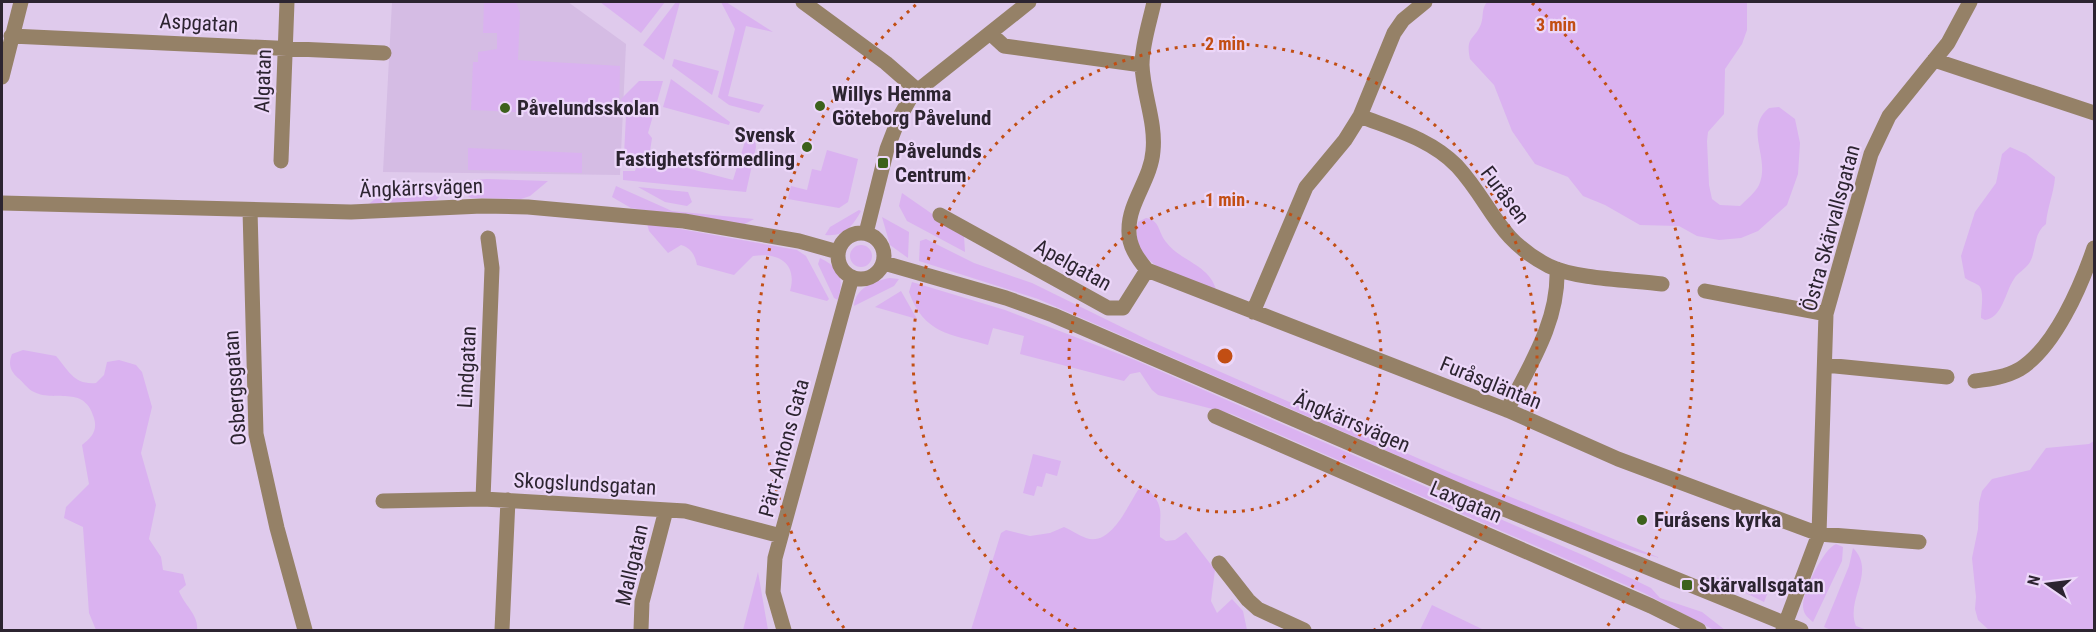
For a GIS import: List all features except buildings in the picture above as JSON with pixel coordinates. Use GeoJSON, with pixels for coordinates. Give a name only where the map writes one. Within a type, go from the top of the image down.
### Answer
{"type":"FeatureCollection","features":[{"type":"Feature","properties":{"kind":"street"},"geometry":{"type":"LineString","coordinates":[[2,69],[21,2]]}},
{"type":"Feature","properties":{"kind":"street","name":"Algatan"},"geometry":{"type":"LineString","coordinates":[[281,161],[287,2]]}},
{"type":"Feature","properties":{"kind":"street"},"geometry":{"type":"LineString","coordinates":[[803,2],[886,63],[917,90]]}},
{"type":"Feature","properties":{"kind":"street"},"geometry":{"type":"LineString","coordinates":[[866,233],[887,149],[899,118],[917,90],[1029,2]]}},
{"type":"Feature","properties":{"kind":"street","name":"Apelgatan"},"geometry":{"type":"LineString","coordinates":[[940,215],[1108,309],[1123,308],[1147,270],[1134,252],[1128,230],[1132,208],[1147,178],[1153,153],[1154,138],[1142,64],[1154,2]]}},
{"type":"Feature","properties":{"kind":"street"},"geometry":{"type":"LineString","coordinates":[[1252,312],[1301,196],[1360,116],[1394,33],[1403,20],[1425,2]]}},
{"type":"Feature","properties":{"kind":"street","name":"Östra Skärvallsgatan"},"geometry":{"type":"LineString","coordinates":[[1785,627],[1819,534],[1826,314],[1877,140],[1893,110],[1948,43],[1970,2]]}},
{"type":"Feature","properties":{"kind":"street"},"geometry":{"type":"LineString","coordinates":[[991,34],[1004,46],[1142,64]]}},
{"type":"Feature","properties":{"kind":"street","name":"Aspgatan"},"geometry":{"type":"LineString","coordinates":[[11,36],[384,53]]}},
{"type":"Feature","properties":{"kind":"street"},"geometry":{"type":"LineString","coordinates":[[1934,60],[2094,112]]}},
{"type":"Feature","properties":{"kind":"street","name":"Furåsen"},"geometry":{"type":"LineString","coordinates":[[1360,116],[1437,149],[1456,166],[1497,225],[1510,238],[1557,269],[1662,284]]}},
{"type":"Feature","properties":{"kind":"street","name":"Ängkärrsvägen"},"geometry":{"type":"LineString","coordinates":[[2,203],[351,213],[482,206],[528,207],[684,221],[788,239],[838,252]]}},
{"type":"Feature","properties":{"kind":"street","name":"Osbergsgatan"},"geometry":{"type":"LineString","coordinates":[[250,210],[256,434],[277,528],[305,630]]}},
{"type":"Feature","properties":{"kind":"street"},"geometry":{"type":"LineString","coordinates":[[866,233],[879,241],[885,255],[884,263],[871,277],[852,277],[842,269],[838,252],[841,245],[852,235],[866,233]]}},
{"type":"Feature","properties":{"kind":"street","name":"Lindgatan"},"geometry":{"type":"LineString","coordinates":[[483,499],[492,268],[488,238]]}},
{"type":"Feature","properties":{"kind":"street"},"geometry":{"type":"LineString","coordinates":[[1975,381],[2013,372],[2037,355],[2055,331],[2094,248]]}},
{"type":"Feature","properties":{"kind":"street","name":"Ängkärrsvägen"},"geometry":{"type":"LineString","coordinates":[[884,263],[1006,297],[1053,315],[1456,489],[1785,627],[1801,630]]}},
{"type":"Feature","properties":{"kind":"street"},"geometry":{"type":"LineString","coordinates":[[1507,410],[1550,321],[1558,288],[1557,269]]}},
{"type":"Feature","properties":{"kind":"street","name":"Furåsgläntan"},"geometry":{"type":"LineString","coordinates":[[1147,270],[1507,410],[1596,450],[1819,534]]}},
{"type":"Feature","properties":{"kind":"street","name":"Pärt-Antons Gata"},"geometry":{"type":"LineString","coordinates":[[784,630],[773,592],[773,576],[852,277]]}},
{"type":"Feature","properties":{"kind":"street"},"geometry":{"type":"LineString","coordinates":[[1705,291],[1826,314]]}},
{"type":"Feature","properties":{"kind":"street"},"geometry":{"type":"LineString","coordinates":[[1825,365],[1947,377]]}},
{"type":"Feature","properties":{"kind":"street","name":"Laxgatan"},"geometry":{"type":"LineString","coordinates":[[1215,416],[1651,606],[1699,630]]}},
{"type":"Feature","properties":{"kind":"street","name":"Skogslundsgatan"},"geometry":{"type":"LineString","coordinates":[[383,501],[483,499],[666,510],[708,515],[782,536]]}},
{"type":"Feature","properties":{"kind":"street"},"geometry":{"type":"LineString","coordinates":[[502,630],[508,500]]}},
{"type":"Feature","properties":{"kind":"street","name":"Mallgatan"},"geometry":{"type":"LineString","coordinates":[[641,630],[642,602],[666,510]]}},
{"type":"Feature","properties":{"kind":"street"},"geometry":{"type":"LineString","coordinates":[[1819,534],[1919,542]]}},
{"type":"Feature","properties":{"kind":"street"},"geometry":{"type":"LineString","coordinates":[[1219,563],[1248,600],[1258,609],[1304,630]]}},
{"type":"Feature","properties":{"kind":"shaded area","name":"Påvelundsskolan"},"geometry":{"type":"Polygon","coordinates":[[[392,2],[568,2],[626,44],[620,175],[383,172],[392,2]]]}},
{"type":"Feature","properties":{"kind":"shaded area"},"geometry":{"type":"Polygon","coordinates":[[[484,2],[516,2],[520,13],[518,60],[620,66],[619,117],[471,110],[473,62],[478,62],[478,52],[497,49],[497,33],[483,33],[484,2]]]}},
{"type":"Feature","properties":{"kind":"shaded area"},"geometry":{"type":"Polygon","coordinates":[[[600,2],[665,2],[641,33],[600,2]]]}},
{"type":"Feature","properties":{"kind":"shaded area"},"geometry":{"type":"Polygon","coordinates":[[[676,2],[680,2],[664,60],[643,45],[676,2]]]}},
{"type":"Feature","properties":{"kind":"shaded area"},"geometry":{"type":"Polygon","coordinates":[[[721,2],[726,2],[773,32],[746,26],[728,96],[764,105],[759,113],[729,105],[718,97],[735,29],[721,2]]]}},
{"type":"Feature","properties":{"kind":"shaded area"},"geometry":{"type":"Polygon","coordinates":[[[1487,2],[1747,2],[1747,30],[1742,44],[1725,69],[1724,114],[1708,132],[1709,185],[1712,199],[1720,205],[1740,206],[1753,194],[1762,175],[1758,125],[1769,108],[1779,107],[1795,119],[1800,143],[1798,174],[1787,205],[1758,231],[1741,238],[1719,240],[1697,236],[1679,226],[1640,225],[1605,205],[1583,196],[1568,177],[1535,164],[1512,131],[1494,85],[1470,59],[1470,42],[1479,29],[1487,2]]]}},
{"type":"Feature","properties":{"kind":"shaded area"},"geometry":{"type":"Polygon","coordinates":[[[674,59],[719,71],[712,95],[672,66],[674,59]]]}},
{"type":"Feature","properties":{"kind":"shaded area"},"geometry":{"type":"Polygon","coordinates":[[[671,79],[730,122],[729,125],[663,107],[671,79]]]}},
{"type":"Feature","properties":{"kind":"shaded area"},"geometry":{"type":"Polygon","coordinates":[[[639,81],[663,81],[648,133],[652,138],[649,158],[733,180],[747,135],[755,139],[756,147],[746,192],[623,180],[623,171],[635,171],[640,155],[624,155],[626,116],[621,99],[639,81]]]}},
{"type":"Feature","properties":{"kind":"shaded area"},"geometry":{"type":"Polygon","coordinates":[[[2010,147],[2026,154],[2055,177],[2046,224],[2039,232],[2030,262],[2014,279],[2000,309],[1991,318],[1985,320],[1981,318],[1980,287],[1965,278],[1961,256],[1975,212],[1996,183],[2002,154],[2010,147]]]}},
{"type":"Feature","properties":{"kind":"shaded area"},"geometry":{"type":"Polygon","coordinates":[[[468,148],[582,153],[582,173],[468,170],[468,148]]]}},
{"type":"Feature","properties":{"kind":"shaded area"},"geometry":{"type":"Polygon","coordinates":[[[827,150],[858,159],[848,202],[839,208],[788,199],[791,186],[807,190],[812,169],[821,171],[827,150]]]}},
{"type":"Feature","properties":{"kind":"shaded area"},"geometry":{"type":"Polygon","coordinates":[[[487,179],[548,181],[530,196],[521,199],[471,198],[461,192],[456,181],[487,179]]]}},
{"type":"Feature","properties":{"kind":"shaded area"},"geometry":{"type":"Polygon","coordinates":[[[432,181],[444,185],[444,192],[436,200],[367,206],[389,191],[432,181]]]}},
{"type":"Feature","properties":{"kind":"shaded area"},"geometry":{"type":"Polygon","coordinates":[[[616,186],[672,211],[754,219],[743,225],[631,208],[612,197],[616,186]]]}},
{"type":"Feature","properties":{"kind":"shaded area"},"geometry":{"type":"Polygon","coordinates":[[[638,187],[688,192],[692,202],[687,206],[665,202],[638,187]]]}},
{"type":"Feature","properties":{"kind":"shaded area"},"geometry":{"type":"Polygon","coordinates":[[[902,193],[964,236],[965,252],[907,221],[899,206],[902,193]]]}},
{"type":"Feature","properties":{"kind":"shaded area"},"geometry":{"type":"Polygon","coordinates":[[[859,210],[861,211],[851,226],[843,232],[825,235],[830,227],[859,210]]]}},
{"type":"Feature","properties":{"kind":"shaded area"},"geometry":{"type":"Polygon","coordinates":[[[882,217],[909,232],[908,258],[890,245],[882,217]]]}},
{"type":"Feature","properties":{"kind":"shaded area"},"geometry":{"type":"Polygon","coordinates":[[[1146,218],[1154,221],[1163,238],[1172,248],[1208,275],[1216,290],[1175,276],[1150,261],[1141,250],[1137,237],[1138,222],[1146,218]]]}},
{"type":"Feature","properties":{"kind":"shaded area"},"geometry":{"type":"Polygon","coordinates":[[[647,223],[797,250],[806,256],[829,299],[827,301],[790,291],[791,273],[784,262],[778,258],[753,256],[734,275],[697,265],[692,252],[681,245],[668,253],[649,231],[647,223]]]}},
{"type":"Feature","properties":{"kind":"shaded area"},"geometry":{"type":"Polygon","coordinates":[[[926,239],[974,263],[1032,283],[1150,341],[1454,474],[1660,558],[1612,545],[1511,505],[1038,299],[919,261],[920,241],[926,239]]]}},
{"type":"Feature","properties":{"kind":"shaded area"},"geometry":{"type":"Polygon","coordinates":[[[861,245],[869,248],[872,256],[869,264],[861,267],[853,264],[850,256],[853,248],[861,245]]]}},
{"type":"Feature","properties":{"kind":"shaded area"},"geometry":{"type":"Polygon","coordinates":[[[820,258],[837,270],[841,286],[838,300],[834,298],[818,264],[820,258]]]}},
{"type":"Feature","properties":{"kind":"shaded area"},"geometry":{"type":"Polygon","coordinates":[[[890,278],[899,279],[894,286],[854,306],[858,294],[866,286],[890,278]]]}},
{"type":"Feature","properties":{"kind":"shaded area"},"geometry":{"type":"Polygon","coordinates":[[[912,282],[1005,310],[1135,360],[1585,556],[1651,588],[1660,598],[1702,612],[1725,630],[1714,630],[1644,593],[1232,414],[1158,395],[1140,372],[1130,374],[1124,381],[1020,354],[1024,336],[993,328],[988,345],[940,330],[922,316],[915,306],[909,292],[912,282]]]}},
{"type":"Feature","properties":{"kind":"shaded area"},"geometry":{"type":"Polygon","coordinates":[[[901,291],[917,319],[875,307],[901,291]]]}},
{"type":"Feature","properties":{"kind":"shaded area"},"geometry":{"type":"Polygon","coordinates":[[[23,350],[56,356],[73,376],[82,382],[96,383],[104,375],[107,362],[119,360],[136,365],[142,372],[152,407],[141,453],[156,505],[149,539],[161,557],[163,570],[183,574],[186,585],[179,591],[194,615],[197,630],[96,630],[89,613],[83,527],[64,518],[66,507],[89,484],[82,445],[93,434],[94,418],[83,401],[67,396],[41,394],[28,388],[10,367],[12,354],[23,350]]]}},
{"type":"Feature","properties":{"kind":"shaded area"},"geometry":{"type":"Polygon","coordinates":[[[2094,441],[2094,630],[1989,630],[1978,620],[1975,609],[1972,558],[1982,491],[1992,479],[2030,470],[2046,448],[2089,444],[2094,441]]]}},
{"type":"Feature","properties":{"kind":"shaded area"},"geometry":{"type":"Polygon","coordinates":[[[1033,454],[1061,461],[1057,476],[1046,473],[1042,487],[1037,486],[1034,496],[1023,493],[1033,454]]]}},
{"type":"Feature","properties":{"kind":"shaded area"},"geometry":{"type":"Polygon","coordinates":[[[1146,488],[1159,505],[1160,537],[1166,541],[1175,540],[1186,532],[1215,570],[1211,601],[1217,613],[1232,599],[1243,611],[1247,630],[971,630],[1001,533],[1006,530],[1030,536],[1050,533],[1064,527],[1086,538],[1095,539],[1111,531],[1138,490],[1146,488]]]}},
{"type":"Feature","properties":{"kind":"shaded area"},"geometry":{"type":"Polygon","coordinates":[[[1836,544],[1843,547],[1842,561],[1813,622],[1803,607],[1806,591],[1820,562],[1836,544]]]}},
{"type":"Feature","properties":{"kind":"shaded area"},"geometry":{"type":"Polygon","coordinates":[[[1853,548],[1860,557],[1862,567],[1854,616],[1856,626],[1867,630],[1831,630],[1824,627],[1849,566],[1853,548]]]}},
{"type":"Feature","properties":{"kind":"shaded area"},"geometry":{"type":"Polygon","coordinates":[[[758,572],[768,630],[743,630],[758,572]]]}},
{"type":"Feature","properties":{"kind":"shaded area"},"geometry":{"type":"Polygon","coordinates":[[[1713,577],[1764,587],[1768,592],[1764,602],[1713,577]]]}},
{"type":"Feature","properties":{"kind":"shaded area"},"geometry":{"type":"Polygon","coordinates":[[[1432,605],[1484,630],[1420,630],[1432,605]]]}},
{"type":"Feature","properties":{"kind":"place","name":"Willys Hemma Göteborg Påvelund"},"geometry":{"type":"Point","coordinates":[820,106]}},
{"type":"Feature","properties":{"kind":"place","name":"Påvelundsskolan"},"geometry":{"type":"Point","coordinates":[505,108]}},
{"type":"Feature","properties":{"kind":"place","name":"Svensk Fastighetsförmedling"},"geometry":{"type":"Point","coordinates":[807,147]}},
{"type":"Feature","properties":{"kind":"place","name":"Påvelunds Centrum"},"geometry":{"type":"Point","coordinates":[883,163]}},
{"type":"Feature","properties":{"kind":"place","name":"Furåsens kyrka"},"geometry":{"type":"Point","coordinates":[1642,520]}},
{"type":"Feature","properties":{"kind":"place","name":"Skärvallsgatan"},"geometry":{"type":"Point","coordinates":[1687,585]}}]}
